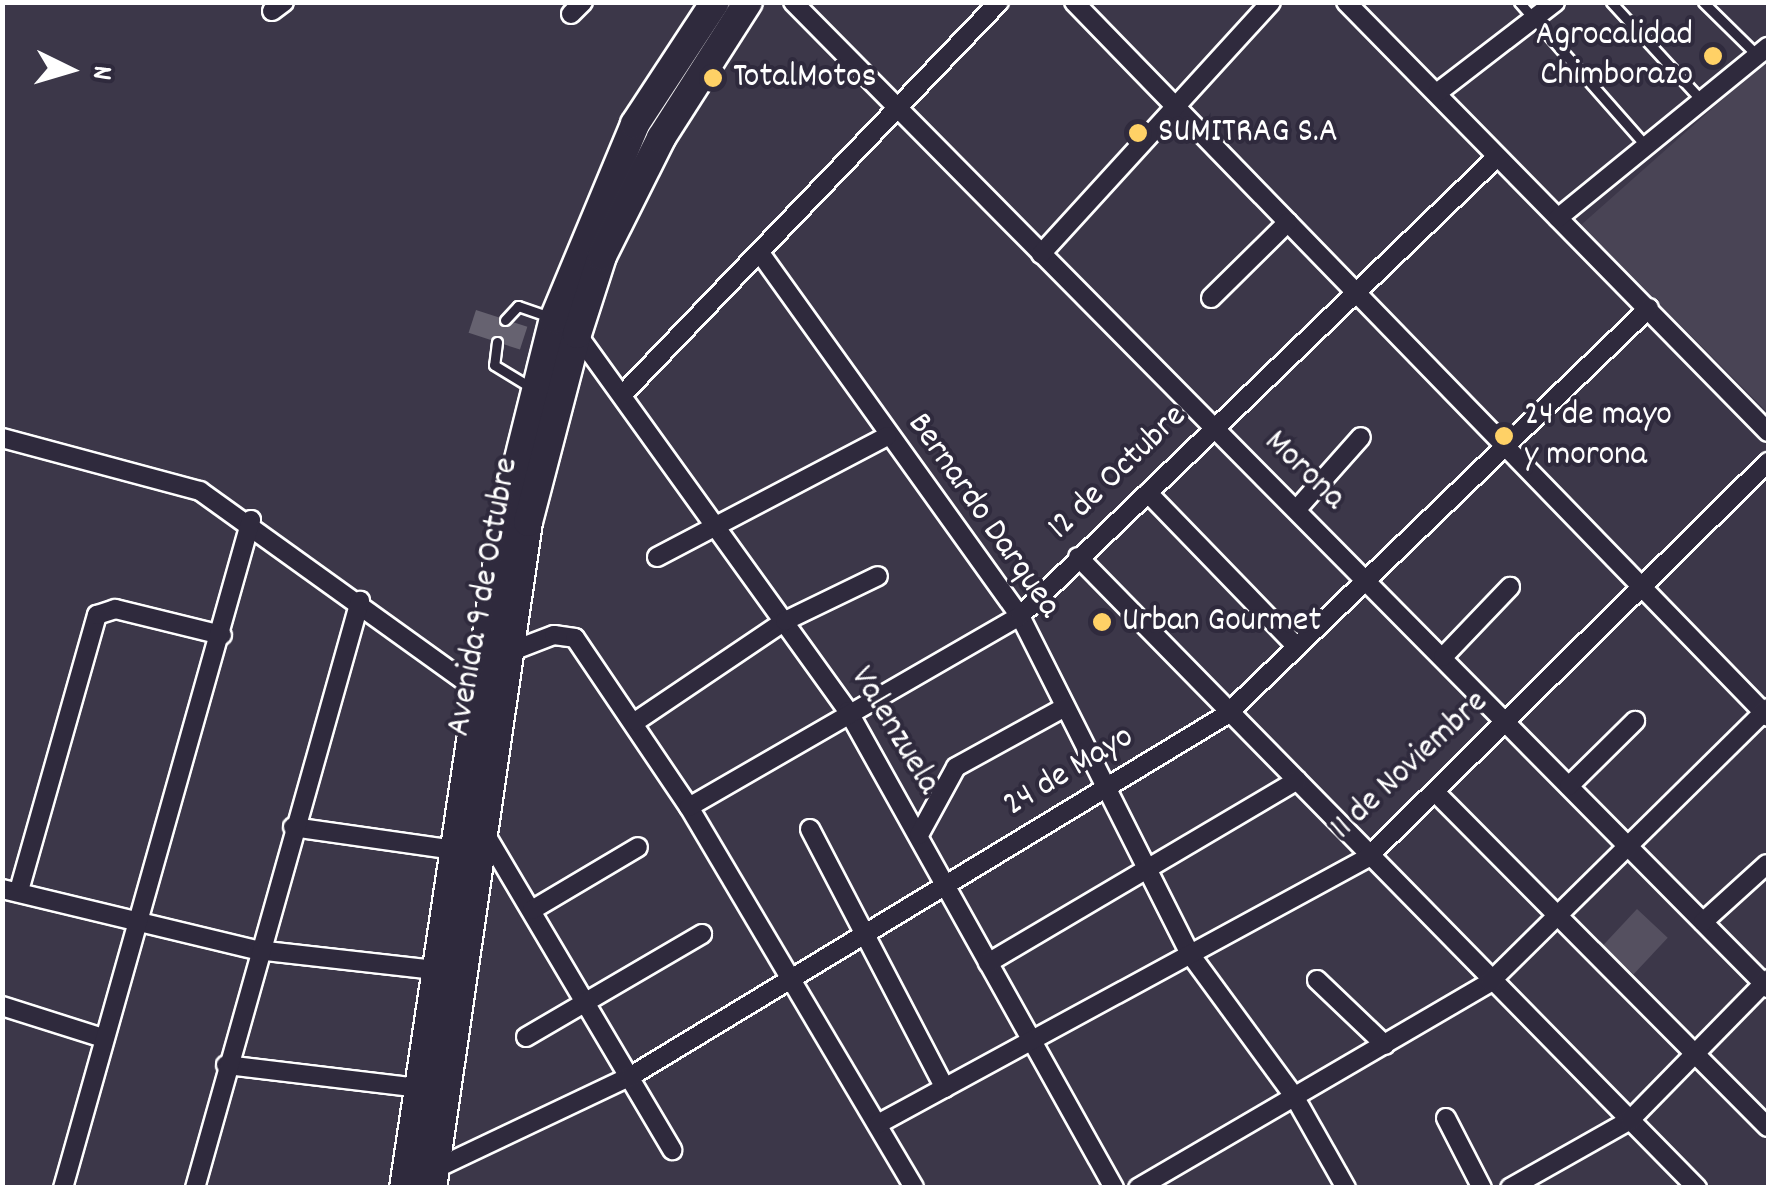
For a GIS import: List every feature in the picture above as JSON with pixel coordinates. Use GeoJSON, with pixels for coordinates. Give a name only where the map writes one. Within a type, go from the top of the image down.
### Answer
{"type":"FeatureCollection","features":[{"type":"Feature","properties":{"kind":"main road","name":"Avenida 9 de Octubre"},"geometry":{"type":"LineString","coordinates":[[413,1183],[418,1088],[454,850],[491,698],[512,651],[528,522],[566,326],[635,124],[714,2]]}},
{"type":"Feature","properties":{"kind":"main road","name":"Avenida 9 de Octubre"},"geometry":{"type":"LineString","coordinates":[[413,1183],[483,830],[505,516],[536,390],[660,138],[748,2]]}},
{"type":"Feature","properties":{"kind":"street","name":"Morona"},"geometry":{"type":"LineString","coordinates":[[793,2],[1767,983]]}},
{"type":"Feature","properties":{"kind":"street"},"geometry":{"type":"LineString","coordinates":[[624,393],[998,2]]}},
{"type":"Feature","properties":{"kind":"street"},"geometry":{"type":"LineString","coordinates":[[1074,2],[1504,448],[1767,712],[1490,982],[1138,1188]]}},
{"type":"Feature","properties":{"kind":"street"},"geometry":{"type":"LineString","coordinates":[[1041,254],[1271,2]]}},
{"type":"Feature","properties":{"kind":"street"},"geometry":{"type":"LineString","coordinates":[[1346,2],[1768,432]]}},
{"type":"Feature","properties":{"kind":"street"},"geometry":{"type":"LineString","coordinates":[[1437,93],[1556,2]]}},
{"type":"Feature","properties":{"kind":"street"},"geometry":{"type":"LineString","coordinates":[[1558,218],[1763,52]]}},
{"type":"Feature","properties":{"kind":"street","name":"12 de Octubre"},"geometry":{"type":"LineString","coordinates":[[689,807],[848,711],[1020,616],[1212,426],[1358,294],[1497,158]]}},
{"type":"Feature","properties":{"kind":"street"},"geometry":{"type":"LineString","coordinates":[[1211,298],[1288,222]]}},
{"type":"Feature","properties":{"kind":"street","name":"Bernardo Darquea"},"geometry":{"type":"LineString","coordinates":[[760,254],[887,436],[1020,616],[1190,954],[1294,1096],[1346,1188]]}},
{"type":"Feature","properties":{"kind":"street","name":"24 de Mayo"},"geometry":{"type":"LineString","coordinates":[[413,1183],[632,1076],[1226,714],[1648,308]]}},
{"type":"Feature","properties":{"kind":"street","name":"Valenzuela"},"geometry":{"type":"LineString","coordinates":[[566,326],[624,393],[848,711],[947,885],[1028,1042],[1114,1188]]}},
{"type":"Feature","properties":{"kind":"street"},"geometry":{"type":"LineString","coordinates":[[657,556],[887,436]]}},
{"type":"Feature","properties":{"kind":"street"},"geometry":{"type":"LineString","coordinates":[[2,438],[200,491],[252,520],[491,698]]}},
{"type":"Feature","properties":{"kind":"street"},"geometry":{"type":"LineString","coordinates":[[1297,509],[1362,438]]}},
{"type":"Feature","properties":{"kind":"street","name":"11 de Noviembre"},"geometry":{"type":"LineString","coordinates":[[878,1124],[1368,858],[1768,462]]}},
{"type":"Feature","properties":{"kind":"street"},"geometry":{"type":"LineString","coordinates":[[1148,493],[1297,646]]}},
{"type":"Feature","properties":{"kind":"street"},"geometry":{"type":"LineString","coordinates":[[63,1188],[102,1038],[222,635],[252,520]]}},
{"type":"Feature","properties":{"kind":"street"},"geometry":{"type":"LineString","coordinates":[[1078,558],[1226,714],[1296,780],[1368,858],[1697,1188]]}},
{"type":"Feature","properties":{"kind":"street"},"geometry":{"type":"LineString","coordinates":[[635,722],[785,621],[878,576]]}},
{"type":"Feature","properties":{"kind":"street"},"geometry":{"type":"LineString","coordinates":[[1443,657],[1510,588]]}},
{"type":"Feature","properties":{"kind":"street"},"geometry":{"type":"LineString","coordinates":[[195,1188],[257,950],[360,601]]}},
{"type":"Feature","properties":{"kind":"street"},"geometry":{"type":"LineString","coordinates":[[222,635],[102,611],[11,888],[137,916],[257,950],[436,970]]}},
{"type":"Feature","properties":{"kind":"street"},"geometry":{"type":"LineString","coordinates":[[512,651],[554,635],[575,638],[689,807],[914,1188]]}},
{"type":"Feature","properties":{"kind":"street"},"geometry":{"type":"LineString","coordinates":[[919,835],[956,767],[1065,707]]}},
{"type":"Feature","properties":{"kind":"street"},"geometry":{"type":"LineString","coordinates":[[1569,786],[1635,720]]}},
{"type":"Feature","properties":{"kind":"street"},"geometry":{"type":"LineString","coordinates":[[988,963],[1149,871],[1296,780]]}},
{"type":"Feature","properties":{"kind":"street"},"geometry":{"type":"LineString","coordinates":[[1434,792],[1768,1127]]}},
{"type":"Feature","properties":{"kind":"street"},"geometry":{"type":"LineString","coordinates":[[293,828],[454,850]]}},
{"type":"Feature","properties":{"kind":"street"},"geometry":{"type":"LineString","coordinates":[[810,829],[945,1088]]}},
{"type":"Feature","properties":{"kind":"street"},"geometry":{"type":"LineString","coordinates":[[483,830],[632,1076],[672,1150]]}},
{"type":"Feature","properties":{"kind":"street"},"geometry":{"type":"LineString","coordinates":[[532,910],[638,847]]}},
{"type":"Feature","properties":{"kind":"street"},"geometry":{"type":"LineString","coordinates":[[1703,922],[1767,864]]}},
{"type":"Feature","properties":{"kind":"street"},"geometry":{"type":"LineString","coordinates":[[526,1037],[702,934]]}},
{"type":"Feature","properties":{"kind":"street"},"geometry":{"type":"LineString","coordinates":[[1317,980],[1385,1045]]}},
{"type":"Feature","properties":{"kind":"street"},"geometry":{"type":"LineString","coordinates":[[1510,1188],[1630,1120],[1767,983]]}},
{"type":"Feature","properties":{"kind":"street"},"geometry":{"type":"LineString","coordinates":[[2,1006],[102,1038]]}},
{"type":"Feature","properties":{"kind":"street"},"geometry":{"type":"LineString","coordinates":[[226,1065],[418,1088]]}},
{"type":"Feature","properties":{"kind":"street"},"geometry":{"type":"LineString","coordinates":[[1446,1118],[1482,1188]]}},
{"type":"Feature","properties":{"kind":"lane"},"geometry":{"type":"LineString","coordinates":[[1519,2],[1648,148]]}},
{"type":"Feature","properties":{"kind":"lane"},"geometry":{"type":"LineString","coordinates":[[1611,2],[1704,102]]}},
{"type":"Feature","properties":{"kind":"lane"},"geometry":{"type":"LineString","coordinates":[[1703,2],[1763,52]]}},
{"type":"Feature","properties":{"kind":"lane"},"geometry":{"type":"LineString","coordinates":[[505,320],[518,306],[566,326]]}},
{"type":"Feature","properties":{"kind":"lane"},"geometry":{"type":"LineString","coordinates":[[497,342],[494,365],[536,390]]}},
{"type":"Feature","properties":{"kind":"shaded area"},"geometry":{"type":"Polygon","coordinates":[[[1768,59],[1768,413],[1581,225],[1768,59]]]}},
{"type":"Feature","properties":{"kind":"shaded area"},"geometry":{"type":"Polygon","coordinates":[[[1637,909],[1668,938],[1634,974],[1603,946],[1637,909]]]}},
{"type":"Feature","properties":{"kind":"building"},"geometry":{"type":"Polygon","coordinates":[[[476,310],[527,327],[520,350],[469,333],[476,310]]]}},
{"type":"Feature","properties":{"kind":"place","name":"Agrocalidad Chimborazo"},"geometry":{"type":"Point","coordinates":[1713,56]}},
{"type":"Feature","properties":{"kind":"place","name":"TotalMotos"},"geometry":{"type":"Point","coordinates":[713,78]}},
{"type":"Feature","properties":{"kind":"place","name":"SUMITRAG S.A"},"geometry":{"type":"Point","coordinates":[1138,133]}},
{"type":"Feature","properties":{"kind":"place","name":"24 de mayo y morona"},"geometry":{"type":"Point","coordinates":[1504,436]}},
{"type":"Feature","properties":{"kind":"place","name":"Urban Gourmet"},"geometry":{"type":"Point","coordinates":[1102,622]}}]}
